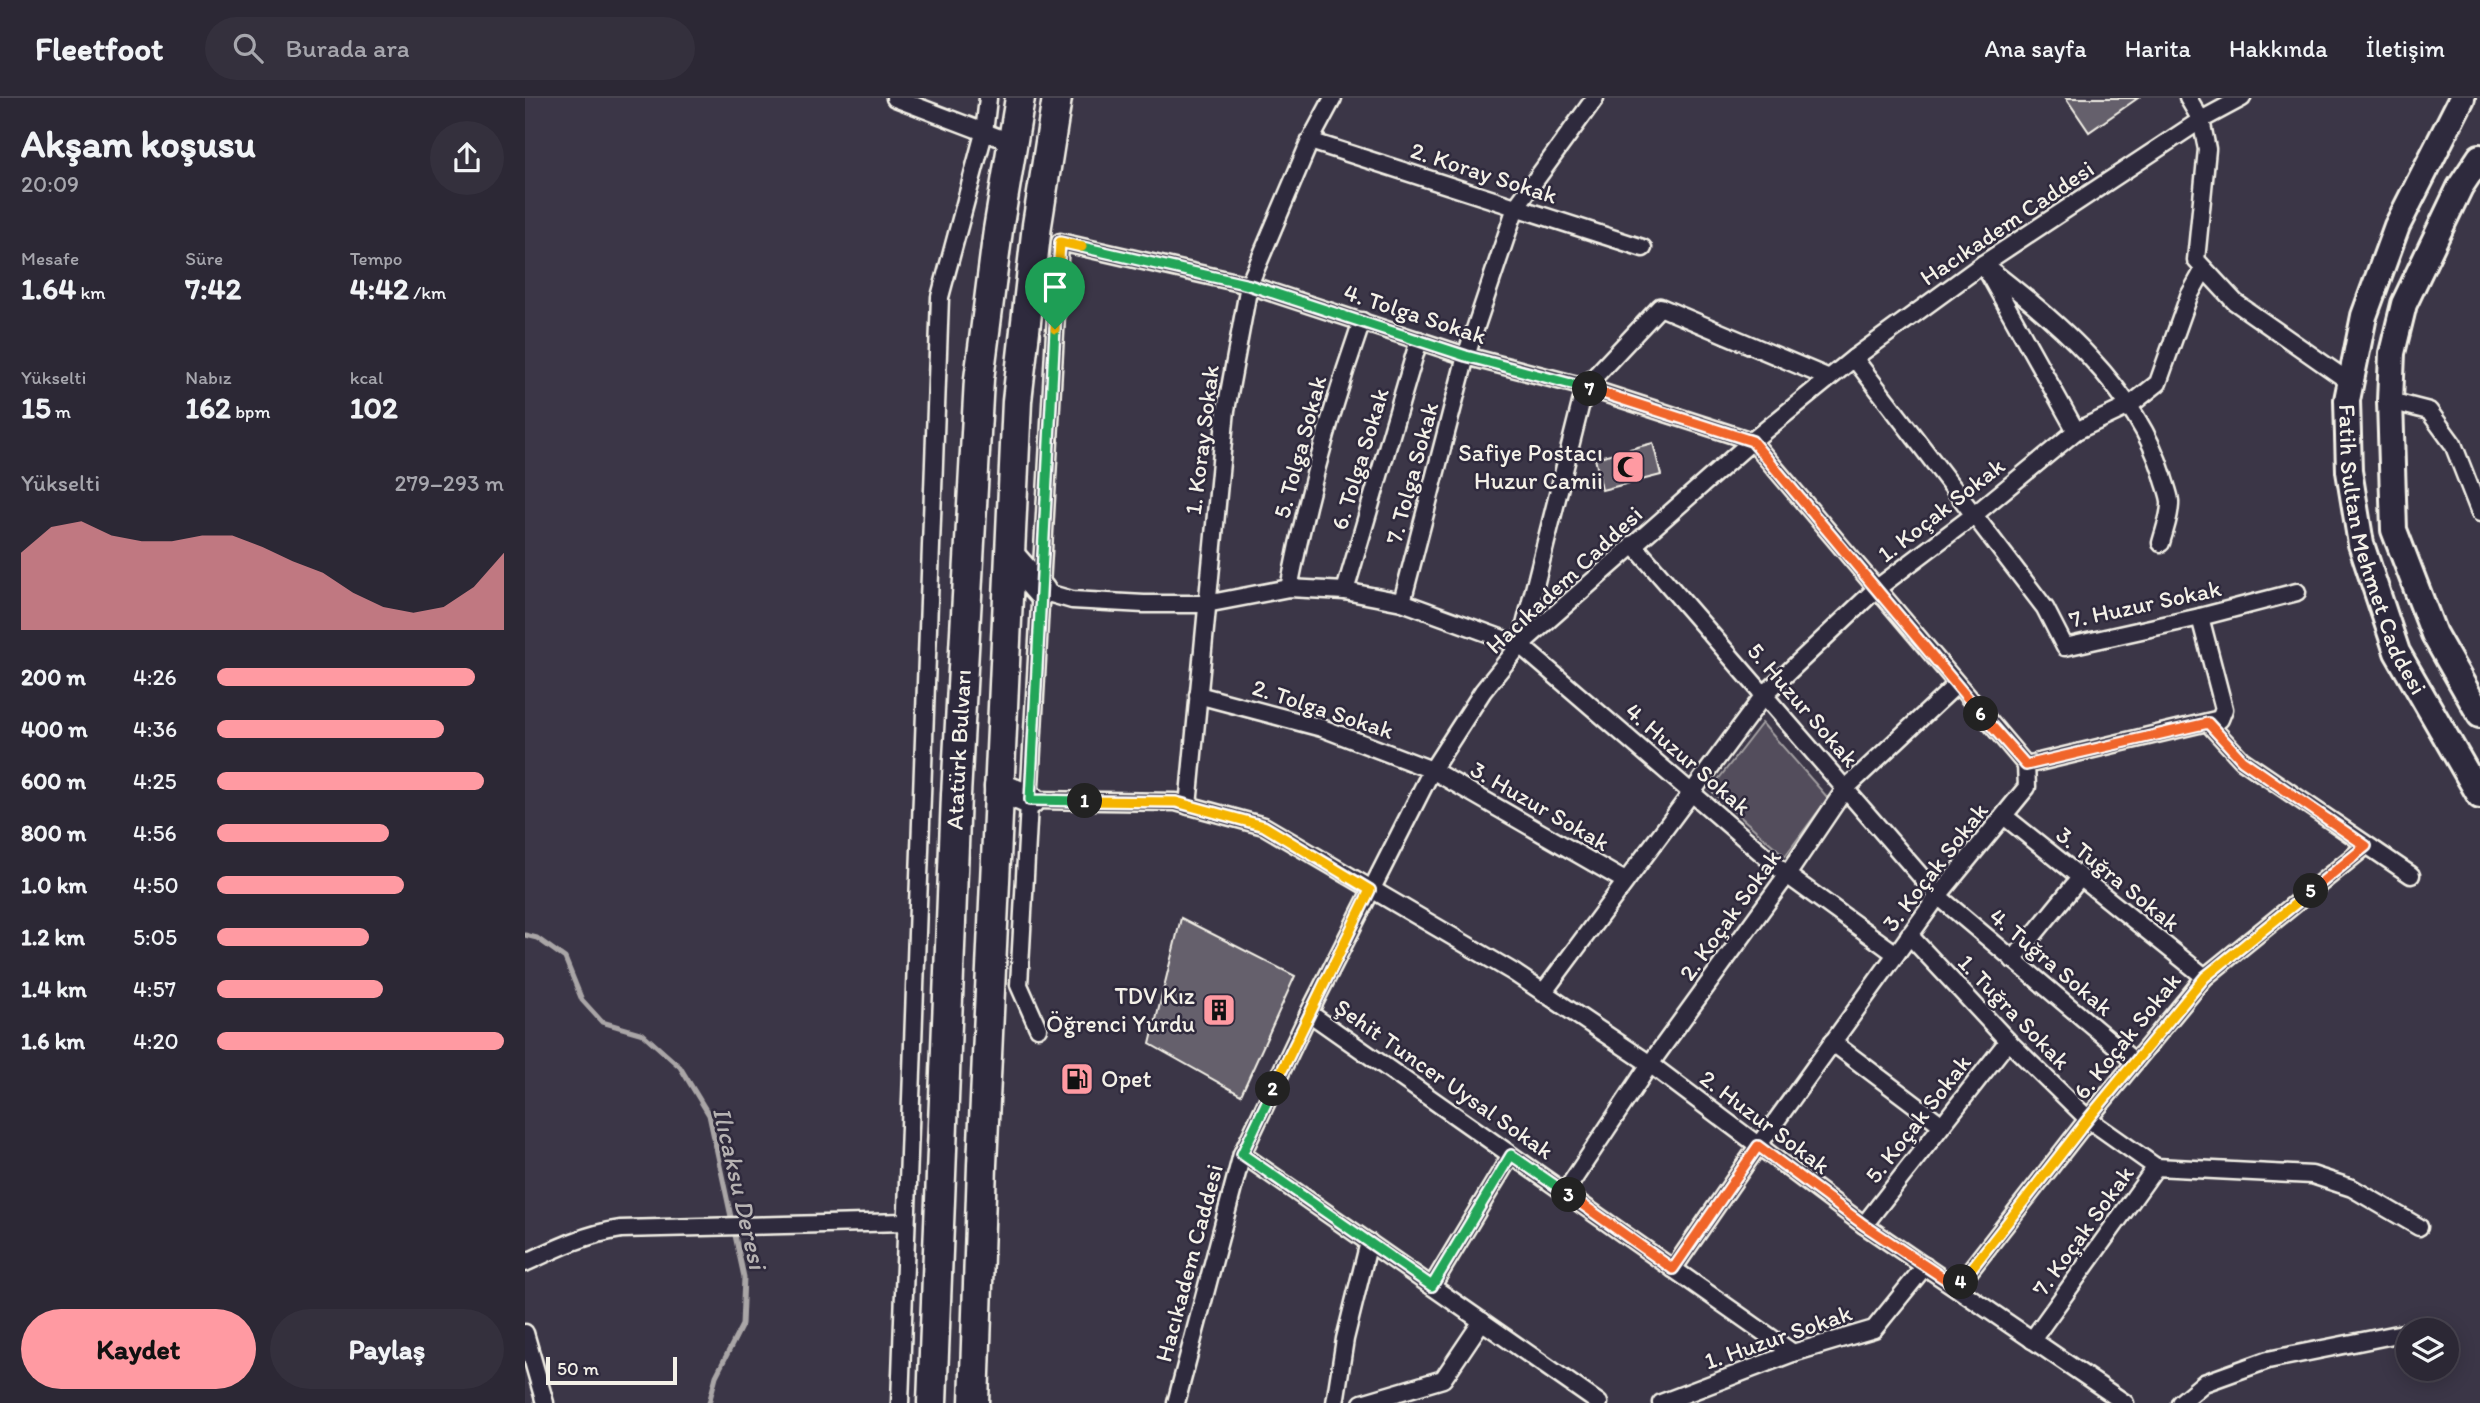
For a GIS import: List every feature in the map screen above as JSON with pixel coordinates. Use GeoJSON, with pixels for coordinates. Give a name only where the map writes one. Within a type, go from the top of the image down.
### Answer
{"type":"FeatureCollection","features":[{"type":"Feature","properties":{"kind":"highway","name":"Atatürk Bulvarı"},"geometry":{"type":"LineString","coordinates":[[932,1403],[959,740],[978,392],[998,230],[1020,98]]}},
{"type":"Feature","properties":{"kind":"highway","name":"Atatürk Bulvarı"},"geometry":{"type":"LineString","coordinates":[[974,1403],[1017,401],[1037,225],[1057,98]]}},
{"type":"Feature","properties":{"kind":"highway"},"geometry":{"type":"LineString","coordinates":[[1037,225],[1060,242]]}},
{"type":"Feature","properties":{"kind":"highway"},"geometry":{"type":"LineString","coordinates":[[1011,557],[1041,591]]}},
{"type":"Feature","properties":{"kind":"highway"},"geometry":{"type":"LineString","coordinates":[[999,787],[1030,800]]}},
{"type":"Feature","properties":{"kind":"main road","name":"Fatih Sultan Mehmet Caddesi"},"geometry":{"type":"LineString","coordinates":[[2461,99],[2397,226],[2364,316],[2347,400],[2349,471],[2361,544],[2397,652],[2480,796]]}},
{"type":"Feature","properties":{"kind":"main road","name":"Fatih Sultan Mehmet Caddesi"},"geometry":{"type":"LineString","coordinates":[[2480,157],[2460,187],[2404,304],[2392,354],[2390,401],[2394,530],[2434,635],[2480,715]]}},
{"type":"Feature","properties":{"kind":"street"},"geometry":{"type":"LineString","coordinates":[[895,98],[1013,144]]}},
{"type":"Feature","properties":{"kind":"street"},"geometry":{"type":"LineString","coordinates":[[900,1403],[940,297],[984,132],[988,98]]}},
{"type":"Feature","properties":{"kind":"street","name":"1. Koray Sokak"},"geometry":{"type":"LineString","coordinates":[[1188,806],[1226,410],[1249,285],[1310,141],[1333,98]]}},
{"type":"Feature","properties":{"kind":"street","name":"7. Tolga Sokak"},"geometry":{"type":"LineString","coordinates":[[1402,602],[1466,356],[1516,207],[1595,98]]}},
{"type":"Feature","properties":{"kind":"street"},"geometry":{"type":"LineString","coordinates":[[2188,98],[2201,120],[2207,149],[2196,260],[2235,302],[2351,383]]}},
{"type":"Feature","properties":{"kind":"street","name":"Hacıkadem Caddesi"},"geometry":{"type":"LineString","coordinates":[[1176,1403],[1242,1154],[1309,1013],[1432,770],[1483,691],[1520,645],[1752,441],[1854,358],[1983,264],[2201,120],[2242,98]]}},
{"type":"Feature","properties":{"kind":"street","name":"2. Koray Sokak"},"geometry":{"type":"LineString","coordinates":[[1310,141],[1643,248]]}},
{"type":"Feature","properties":{"kind":"street"},"geometry":{"type":"LineString","coordinates":[[1038,1028],[1019,985],[1060,242]]}},
{"type":"Feature","properties":{"kind":"street","name":"4. Tolga Sokak"},"geometry":{"type":"LineString","coordinates":[[1060,242],[1249,285],[1466,356],[1585,387],[1752,441]]}},
{"type":"Feature","properties":{"kind":"street"},"geometry":{"type":"LineString","coordinates":[[1983,264],[2034,303],[2083,349],[2129,406],[2157,457],[2170,503],[2161,543]]}},
{"type":"Feature","properties":{"kind":"street"},"geometry":{"type":"LineString","coordinates":[[1983,264],[2076,431]]}},
{"type":"Feature","properties":{"kind":"street","name":"1. Koçak Sokak"},"geometry":{"type":"LineString","coordinates":[[1543,993],[1764,695],[1876,589],[1974,515],[2076,431],[2129,406],[2158,383],[2189,296],[2204,269]]}},
{"type":"Feature","properties":{"kind":"street"},"geometry":{"type":"LineString","coordinates":[[1041,591],[1072,600],[1144,604],[1206,604],[1289,588],[1345,591],[1402,602],[1520,645],[1585,387],[1660,307],[1829,378]]}},
{"type":"Feature","properties":{"kind":"street","name":"5. Tolga Sokak"},"geometry":{"type":"LineString","coordinates":[[1289,588],[1306,502],[1320,450],[1362,321]]}},
{"type":"Feature","properties":{"kind":"street","name":"6. Tolga Sokak"},"geometry":{"type":"LineString","coordinates":[[1345,591],[1419,340]]}},
{"type":"Feature","properties":{"kind":"street","name":"7. Huzur Sokak"},"geometry":{"type":"LineString","coordinates":[[1854,358],[2045,608],[2065,647],[2297,592]]}},
{"type":"Feature","properties":{"kind":"street"},"geometry":{"type":"LineString","coordinates":[[2390,401],[2428,411],[2453,444],[2480,513]]}},
{"type":"Feature","properties":{"kind":"street"},"geometry":{"type":"LineString","coordinates":[[1752,441],[2026,765],[2220,719],[2224,709],[2200,617]]}},
{"type":"Feature","properties":{"kind":"street","name":"5. Huzur Sokak"},"geometry":{"type":"LineString","coordinates":[[1633,544],[1938,896]]}},
{"type":"Feature","properties":{"kind":"street","name":"4. Huzur Sokak"},"geometry":{"type":"LineString","coordinates":[[1520,645],[1787,875],[1896,954]]}},
{"type":"Feature","properties":{"kind":"street","name":"2. Koçak Sokak"},"geometry":{"type":"LineString","coordinates":[[1565,1192],[1650,1063],[1787,875],[1845,789],[1956,685]]}},
{"type":"Feature","properties":{"kind":"street","name":"2. Tolga Sokak"},"geometry":{"type":"LineString","coordinates":[[1198,695],[1322,727],[1432,770]]}},
{"type":"Feature","properties":{"kind":"street"},"geometry":{"type":"LineString","coordinates":[[2208,723],[2242,760],[2411,875]]}},
{"type":"Feature","properties":{"kind":"street","name":"3. Koçak Sokak"},"geometry":{"type":"LineString","coordinates":[[1673,1269],[1909,934],[2028,787],[2026,765]]}},
{"type":"Feature","properties":{"kind":"street","name":"3. Huzur Sokak"},"geometry":{"type":"LineString","coordinates":[[1432,770],[1625,881]]}},
{"type":"Feature","properties":{"kind":"street","name":"2. Huzur Sokak"},"geometry":{"type":"LineString","coordinates":[[1030,800],[1176,802],[1264,826],[1513,972],[1650,1063],[1864,1225],[2125,1403]]}},
{"type":"Feature","properties":{"kind":"street","name":"3. Tuğra Sokak"},"geometry":{"type":"LineString","coordinates":[[2004,816],[2205,977]]}},
{"type":"Feature","properties":{"kind":"street","name":"6. Koçak Sokak"},"geometry":{"type":"LineString","coordinates":[[1957,1287],[2088,1119],[2205,977],[2366,846]]}},
{"type":"Feature","properties":{"kind":"street"},"geometry":{"type":"LineString","coordinates":[[2013,960],[2080,878]]}},
{"type":"Feature","properties":{"kind":"street","name":"4. Tuğra Sokak"},"geometry":{"type":"LineString","coordinates":[[1938,896],[2134,1062]]}},
{"type":"Feature","properties":{"kind":"street","name":"1. Tuğra Sokak"},"geometry":{"type":"LineString","coordinates":[[1909,934],[2008,1041],[2088,1119],[2156,1167]]}},
{"type":"Feature","properties":{"kind":"street","name":"Şehit Tuncer Uysal Sokak"},"geometry":{"type":"LineString","coordinates":[[1309,1013],[1793,1353]]}},
{"type":"Feature","properties":{"kind":"street","name":"5. Koçak Sokak"},"geometry":{"type":"LineString","coordinates":[[1864,1225],[2008,1041]]}},
{"type":"Feature","properties":{"kind":"street"},"geometry":{"type":"LineString","coordinates":[[1832,1042],[1942,1125]]}},
{"type":"Feature","properties":{"kind":"street"},"geometry":{"type":"LineString","coordinates":[[1242,1154],[1599,1403]]}},
{"type":"Feature","properties":{"kind":"street"},"geometry":{"type":"LineString","coordinates":[[1432,1286],[1511,1155]]}},
{"type":"Feature","properties":{"kind":"street","name":"7. Koçak Sokak"},"geometry":{"type":"LineString","coordinates":[[2032,1340],[2156,1167],[2312,1175],[2352,1188],[2419,1227]]}},
{"type":"Feature","properties":{"kind":"street"},"geometry":{"type":"LineString","coordinates":[[525,1263],[596,1232],[621,1229],[907,1222]]}},
{"type":"Feature","properties":{"kind":"street"},"geometry":{"type":"LineString","coordinates":[[1335,1403],[1345,1339],[1369,1242]]}},
{"type":"Feature","properties":{"kind":"street","name":"1. Huzur Sokak"},"geometry":{"type":"LineString","coordinates":[[1661,1403],[1793,1353],[1874,1329],[1925,1266]]}},
{"type":"Feature","properties":{"kind":"street"},"geometry":{"type":"LineString","coordinates":[[1362,1403],[1443,1379],[1482,1321]]}},
{"type":"Feature","properties":{"kind":"street"},"geometry":{"type":"LineString","coordinates":[[525,1334],[545,1403]]}},
{"type":"Feature","properties":{"kind":"street"},"geometry":{"type":"LineString","coordinates":[[2180,1403],[2204,1383],[2268,1360],[2396,1334]]}},
{"type":"Feature","properties":{"kind":"shaded area"},"geometry":{"type":"Polygon","coordinates":[[[1762,723],[1828,798],[1785,856],[1710,790],[1762,723]]]}},
{"type":"Feature","properties":{"kind":"building"},"geometry":{"type":"Polygon","coordinates":[[[2066,98],[2138,98],[2089,132],[2066,98]]]}},
{"type":"Feature","properties":{"kind":"building","name":"Safiye Postacı Huzur Camii"},"geometry":{"type":"Polygon","coordinates":[[[1653,443],[1661,475],[1602,490],[1595,458],[1653,443]]]}},
{"type":"Feature","properties":{"kind":"building","name":"TDV Kız Öğrenci Yurdu"},"geometry":{"type":"Polygon","coordinates":[[[1181,918],[1295,976],[1241,1095],[1150,1044],[1181,918]]]}},
{"type":"Feature","properties":{"kind":"waterway","name":"Ilıcaksu Deresi"},"geometry":{"type":"LineString","coordinates":[[525,935],[537,938],[565,958],[582,1000],[602,1022],[643,1034],[680,1067],[709,1115],[744,1277],[742,1325],[716,1376],[709,1403]]}},
{"type":"Feature","properties":{"kind":"place","name":"Safiye Postacı Huzur Camii"},"geometry":{"type":"Point","coordinates":[1628,467]}},
{"type":"Feature","properties":{"kind":"place","name":"TDV Kız Öğrenci Yurdu"},"geometry":{"type":"Point","coordinates":[1219,1010]}},
{"type":"Feature","properties":{"kind":"place","name":"Opet"},"geometry":{"type":"Point","coordinates":[1077,1079]}},
{"type":"Feature","properties":{"kind":"route"},"geometry":{"type":"LineString","coordinates":[[1060,242],[1249,285],[1466,356],[1585,387],[1752,441],[2026,765],[2208,723],[2242,760],[2366,846],[2205,977],[2088,1119],[1957,1287],[1864,1225],[1758,1146],[1673,1269],[1511,1155],[1432,1286],[1242,1154],[1370,890],[1264,826],[1176,802],[1030,800],[1055,329],[1060,242]]}}]}
